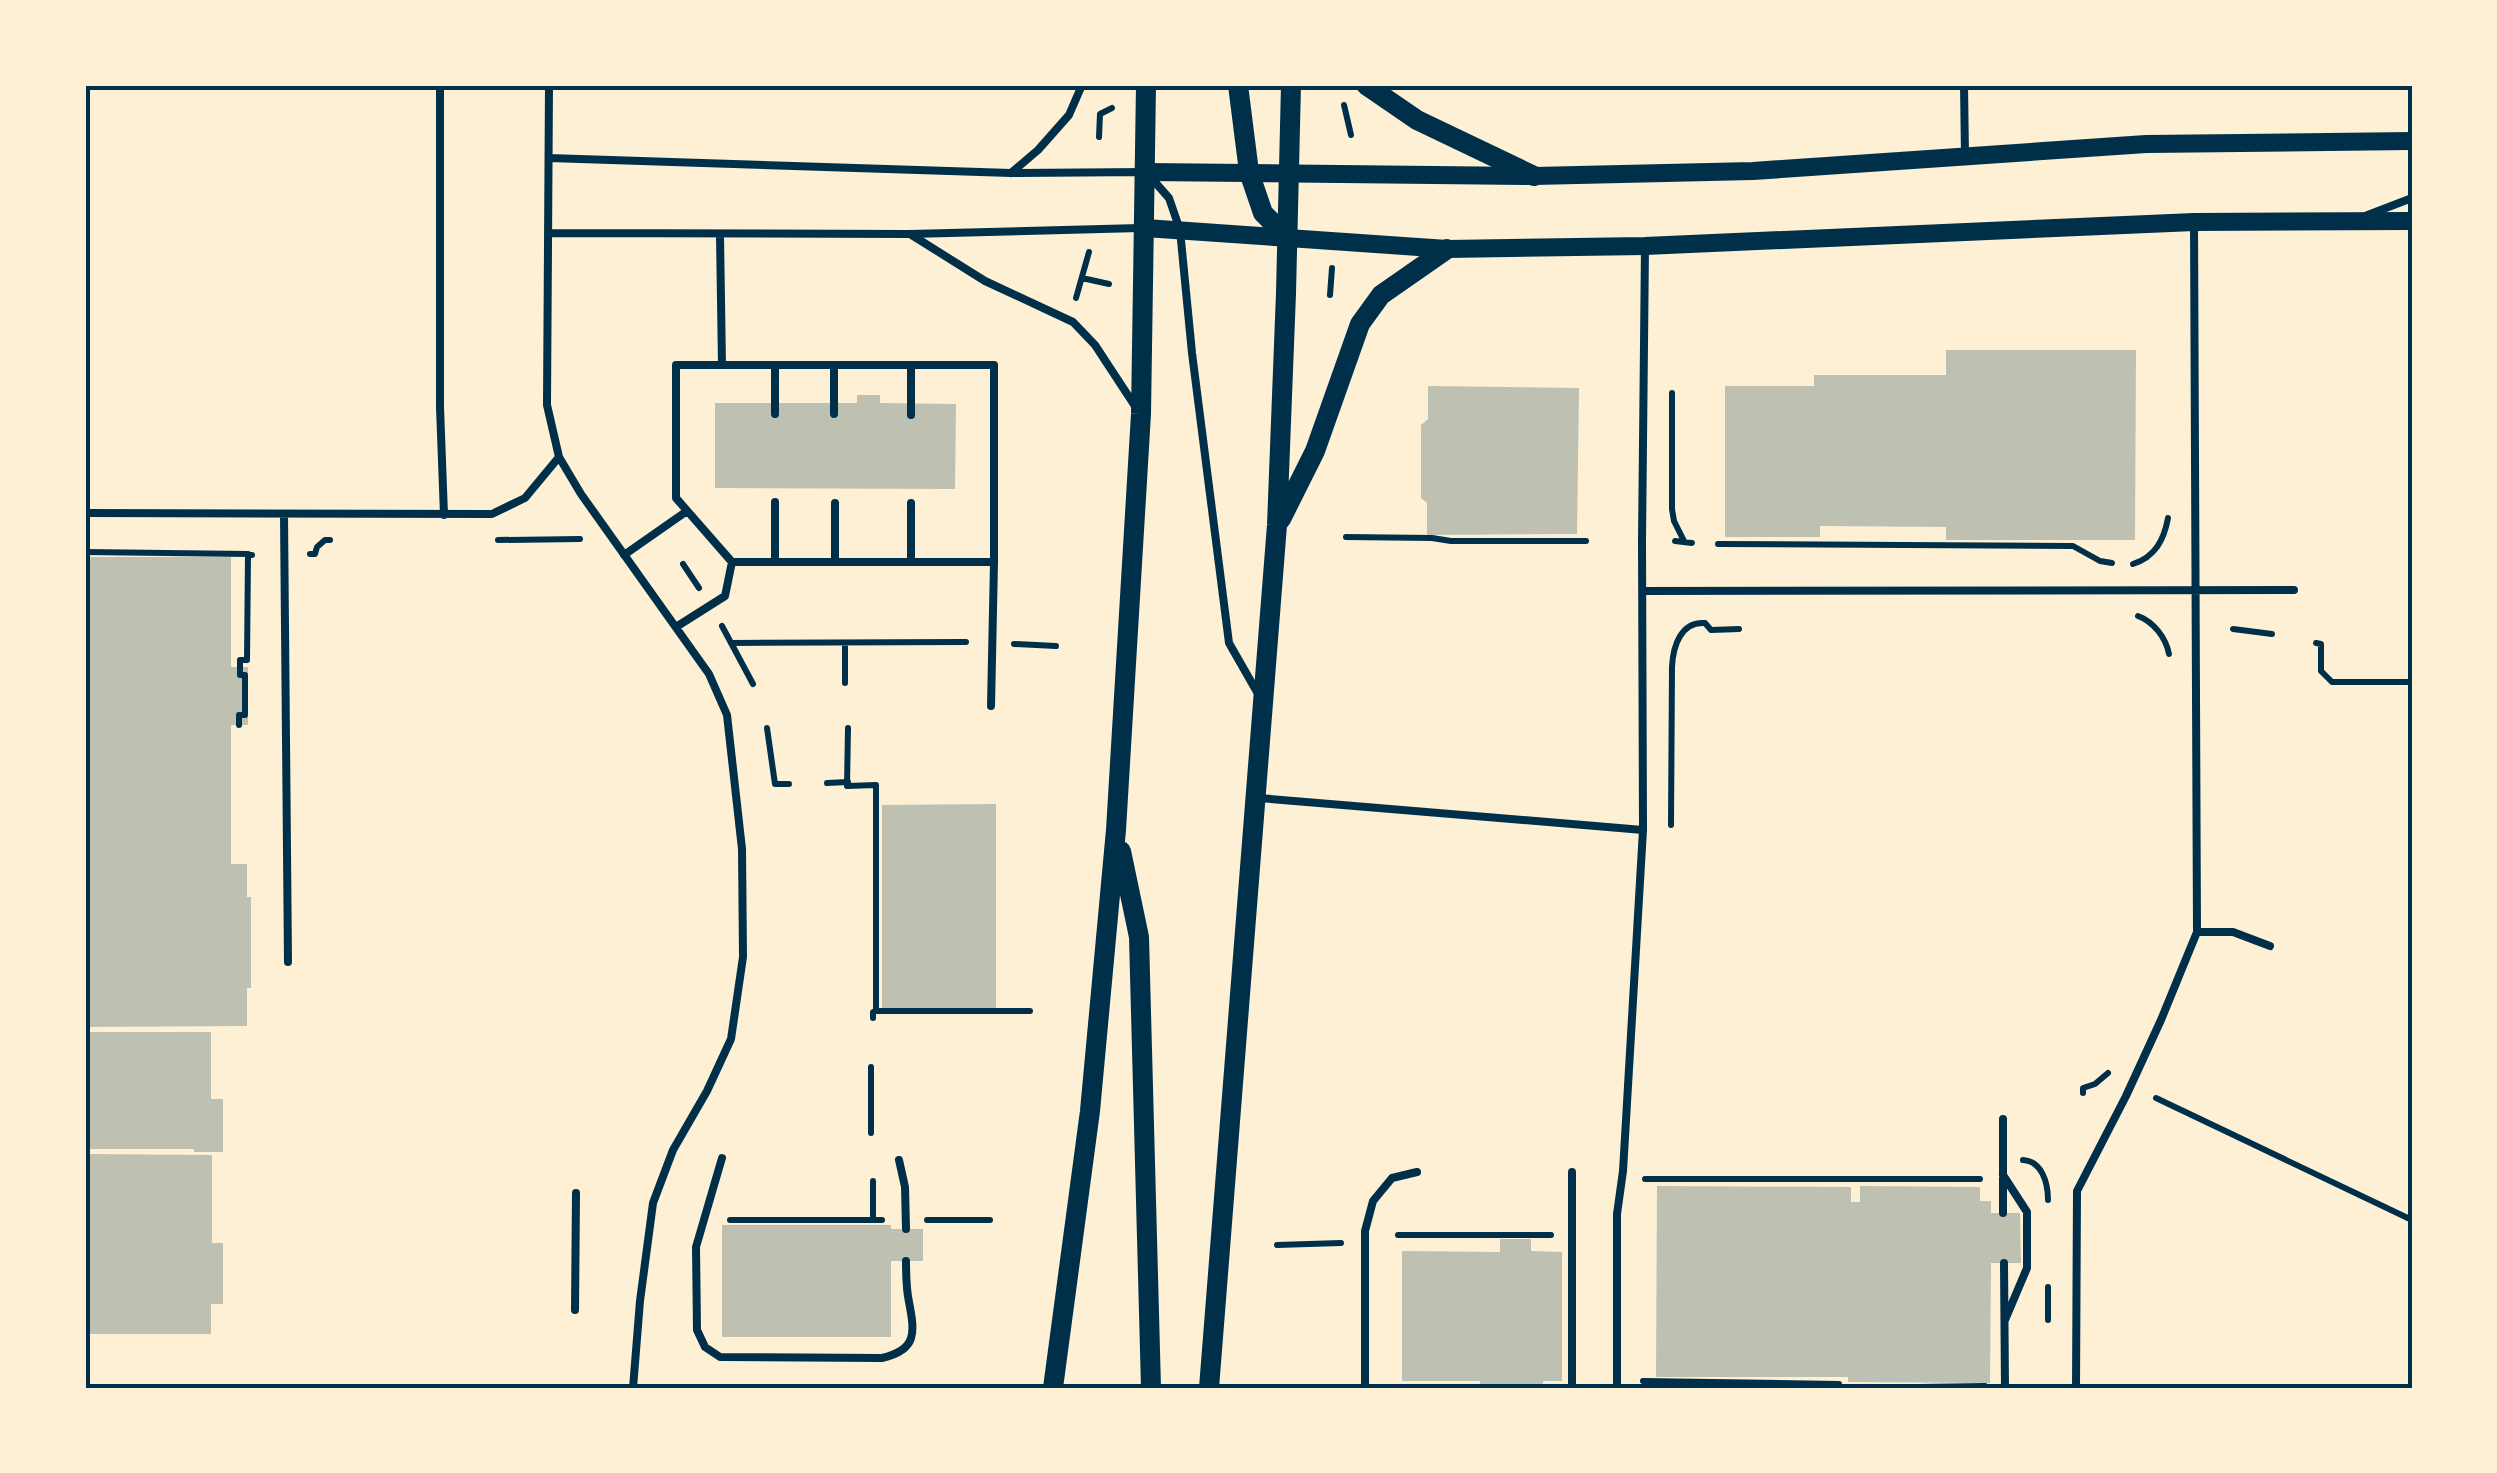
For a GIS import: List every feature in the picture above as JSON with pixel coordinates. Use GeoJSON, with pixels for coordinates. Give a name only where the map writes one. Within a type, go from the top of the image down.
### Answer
{"type":"FeatureCollection","features":[{"type":"Feature","properties":{"kind":"main road"},"geometry":{"type":"LineString","coordinates":[[1053,1388],[1090,1111],[1116,830],[1141,414],[1146,85]]}},
{"type":"Feature","properties":{"kind":"main road"},"geometry":{"type":"LineString","coordinates":[[1238,85],[1249,172],[1263,213],[1288,238]]}},
{"type":"Feature","properties":{"kind":"main road"},"geometry":{"type":"LineString","coordinates":[[1212,1386],[1277,525],[1291,85]]}},
{"type":"Feature","properties":{"kind":"main road"},"geometry":{"type":"LineString","coordinates":[[1366,85],[1418,120],[1534,176]]}},
{"type":"Feature","properties":{"kind":"main road"},"geometry":{"type":"LineString","coordinates":[[1277,525],[1315,451],[1360,324],[1381,296],[1447,249]]}},
{"type":"Feature","properties":{"kind":"main road"},"geometry":{"type":"LineString","coordinates":[[1116,830],[1139,937],[1152,1388]]}},
{"type":"Feature","properties":{"kind":"street"},"geometry":{"type":"LineString","coordinates":[[1146,172],[1534,176],[1753,171],[2146,144],[2412,141]]}},
{"type":"Feature","properties":{"kind":"street"},"geometry":{"type":"LineString","coordinates":[[1145,228],[1447,249],[1646,246],[2194,222],[2412,221]]}},
{"type":"Feature","properties":{"kind":"lane"},"geometry":{"type":"LineString","coordinates":[[440,85],[444,515]]}},
{"type":"Feature","properties":{"kind":"lane"},"geometry":{"type":"LineString","coordinates":[[550,85],[547,405],[559,457],[709,674],[727,716],[742,849],[743,957],[732,1039],[673,1150],[653,1203],[633,1388]]}},
{"type":"Feature","properties":{"kind":"lane"},"geometry":{"type":"LineString","coordinates":[[1011,174],[1068,115],[1082,85]]}},
{"type":"Feature","properties":{"kind":"lane"},"geometry":{"type":"LineString","coordinates":[[1964,85],[1965,156]]}},
{"type":"Feature","properties":{"kind":"lane"},"geometry":{"type":"LineString","coordinates":[[550,158],[1011,174],[1146,172],[1169,198],[1180,230],[1229,644],[1264,704]]}},
{"type":"Feature","properties":{"kind":"lane"},"geometry":{"type":"LineString","coordinates":[[2352,221],[2412,198]]}},
{"type":"Feature","properties":{"kind":"lane"},"geometry":{"type":"LineString","coordinates":[[2076,1388],[2078,1191],[2161,1020],[2197,932],[2194,222]]}},
{"type":"Feature","properties":{"kind":"lane"},"geometry":{"type":"LineString","coordinates":[[549,233],[910,234],[1145,228]]}},
{"type":"Feature","properties":{"kind":"lane"},"geometry":{"type":"LineString","coordinates":[[910,234],[986,282],[1074,322],[1095,345],[1141,414]]}},
{"type":"Feature","properties":{"kind":"lane"},"geometry":{"type":"LineString","coordinates":[[720,235],[722,365]]}},
{"type":"Feature","properties":{"kind":"lane"},"geometry":{"type":"LineString","coordinates":[[1617,1388],[1617,1214],[1623,1171],[1643,830],[1646,246]]}},
{"type":"Feature","properties":{"kind":"lane"},"geometry":{"type":"LineString","coordinates":[[991,706],[994,562],[994,365],[676,365],[676,498],[732,562],[994,562]]}},
{"type":"Feature","properties":{"kind":"lane"},"geometry":{"type":"LineString","coordinates":[[775,365],[775,414]]}},
{"type":"Feature","properties":{"kind":"lane"},"geometry":{"type":"LineString","coordinates":[[834,365],[834,414]]}},
{"type":"Feature","properties":{"kind":"lane"},"geometry":{"type":"LineString","coordinates":[[911,365],[911,415]]}},
{"type":"Feature","properties":{"kind":"lane"},"geometry":{"type":"LineString","coordinates":[[85,513],[492,514],[525,498],[559,457]]}},
{"type":"Feature","properties":{"kind":"lane"},"geometry":{"type":"LineString","coordinates":[[775,502],[775,562]]}},
{"type":"Feature","properties":{"kind":"lane"},"geometry":{"type":"LineString","coordinates":[[835,503],[835,562]]}},
{"type":"Feature","properties":{"kind":"lane"},"geometry":{"type":"LineString","coordinates":[[911,503],[911,562]]}},
{"type":"Feature","properties":{"kind":"lane"},"geometry":{"type":"LineString","coordinates":[[624,555],[687,511]]}},
{"type":"Feature","properties":{"kind":"lane"},"geometry":{"type":"LineString","coordinates":[[284,515],[288,962]]}},
{"type":"Feature","properties":{"kind":"lane"},"geometry":{"type":"LineString","coordinates":[[676,627],[724,596],[732,562]]}},
{"type":"Feature","properties":{"kind":"lane"},"geometry":{"type":"LineString","coordinates":[[1643,591],[2294,590]]}},
{"type":"Feature","properties":{"kind":"lane"},"geometry":{"type":"LineString","coordinates":[[1257,798],[1643,830]]}},
{"type":"Feature","properties":{"kind":"lane"},"geometry":{"type":"LineString","coordinates":[[2197,932],[2233,932],[2270,946]]}},
{"type":"Feature","properties":{"kind":"lane"},"geometry":{"type":"LineString","coordinates":[[2002,1119],[2003,1213]]}},
{"type":"Feature","properties":{"kind":"lane"},"geometry":{"type":"LineString","coordinates":[[722,1158],[696,1247],[697,1330],[705,1348],[720,1356],[896,1355],[911,1341],[913,1328],[906,1260]]}},
{"type":"Feature","properties":{"kind":"lane"},"geometry":{"type":"LineString","coordinates":[[899,1160],[905,1187],[906,1229]]}},
{"type":"Feature","properties":{"kind":"lane"},"geometry":{"type":"LineString","coordinates":[[1365,1388],[1365,1231],[1373,1201],[1392,1178],[1417,1172]]}},
{"type":"Feature","properties":{"kind":"lane"},"geometry":{"type":"LineString","coordinates":[[1572,1172],[1572,1388]]}},
{"type":"Feature","properties":{"kind":"lane"},"geometry":{"type":"LineString","coordinates":[[2003,1175],[2027,1212],[2027,1268],[2005,1320]]}},
{"type":"Feature","properties":{"kind":"lane"},"geometry":{"type":"LineString","coordinates":[[576,1193],[576,1310]]}},
{"type":"Feature","properties":{"kind":"lane"},"geometry":{"type":"LineString","coordinates":[[2004,1263],[2005,1388]]}},
{"type":"Feature","properties":{"kind":"path"},"geometry":{"type":"LineString","coordinates":[[1328,104],[1344,102],[1351,135]]}},
{"type":"Feature","properties":{"kind":"path"},"geometry":{"type":"LineString","coordinates":[[1099,138],[1100,114],[1112,108]]}},
{"type":"Feature","properties":{"kind":"path"},"geometry":{"type":"LineString","coordinates":[[1076,298],[1091,246]]}},
{"type":"Feature","properties":{"kind":"path"},"geometry":{"type":"LineString","coordinates":[[1332,268],[1330,296],[1336,296]]}},
{"type":"Feature","properties":{"kind":"path"},"geometry":{"type":"LineString","coordinates":[[1082,278],[1109,284]]}},
{"type":"Feature","properties":{"kind":"path"},"geometry":{"type":"LineString","coordinates":[[1672,381],[1672,509],[1684,542]]}},
{"type":"Feature","properties":{"kind":"path"},"geometry":{"type":"LineString","coordinates":[[1718,544],[2073,546],[2100,561],[2123,565],[2144,561],[2153,554],[2165,533],[2170,508]]}},
{"type":"Feature","properties":{"kind":"path"},"geometry":{"type":"LineString","coordinates":[[1346,537],[1586,542]]}},
{"type":"Feature","properties":{"kind":"path"},"geometry":{"type":"LineString","coordinates":[[85,552],[250,555],[247,660],[240,660],[240,675],[245,675],[245,715],[239,715],[239,726]]}},
{"type":"Feature","properties":{"kind":"path"},"geometry":{"type":"LineString","coordinates":[[682,564],[699,589]]}},
{"type":"Feature","properties":{"kind":"path"},"geometry":{"type":"LineString","coordinates":[[2133,614],[2162,632],[2170,664]]}},
{"type":"Feature","properties":{"kind":"path"},"geometry":{"type":"LineString","coordinates":[[719,620],[753,684]]}},
{"type":"Feature","properties":{"kind":"path"},"geometry":{"type":"LineString","coordinates":[[1716,629],[1739,629]]}},
{"type":"Feature","properties":{"kind":"path"},"geometry":{"type":"LineString","coordinates":[[2233,629],[2272,634]]}},
{"type":"Feature","properties":{"kind":"path"},"geometry":{"type":"LineString","coordinates":[[845,642],[846,682]]}},
{"type":"Feature","properties":{"kind":"path"},"geometry":{"type":"LineString","coordinates":[[731,643],[966,642]]}},
{"type":"Feature","properties":{"kind":"path"},"geometry":{"type":"LineString","coordinates":[[1013,644],[1056,646]]}},
{"type":"Feature","properties":{"kind":"path"},"geometry":{"type":"LineString","coordinates":[[2316,644],[2321,644],[2320,671],[2332,682],[2412,682]]}},
{"type":"Feature","properties":{"kind":"path"},"geometry":{"type":"LineString","coordinates":[[767,728],[775,784],[789,784]]}},
{"type":"Feature","properties":{"kind":"path"},"geometry":{"type":"LineString","coordinates":[[848,728],[848,786],[876,785],[874,1015],[1030,1010]]}},
{"type":"Feature","properties":{"kind":"path"},"geometry":{"type":"LineString","coordinates":[[827,783],[848,782]]}},
{"type":"Feature","properties":{"kind":"path"},"geometry":{"type":"LineString","coordinates":[[2083,1093],[2083,1088],[2095,1084],[2116,1063]]}},
{"type":"Feature","properties":{"kind":"path"},"geometry":{"type":"LineString","coordinates":[[872,1067],[872,1134]]}},
{"type":"Feature","properties":{"kind":"path"},"geometry":{"type":"LineString","coordinates":[[2156,1098],[2412,1220]]}},
{"type":"Feature","properties":{"kind":"path"},"geometry":{"type":"LineString","coordinates":[[1645,1178],[1981,1178],[1981,1162]]}},
{"type":"Feature","properties":{"kind":"path"},"geometry":{"type":"LineString","coordinates":[[873,1181],[873,1220]]}},
{"type":"Feature","properties":{"kind":"path"},"geometry":{"type":"LineString","coordinates":[[714,1220],[891,1220]]}},
{"type":"Feature","properties":{"kind":"path"},"geometry":{"type":"LineString","coordinates":[[926,1220],[990,1220]]}},
{"type":"Feature","properties":{"kind":"path"},"geometry":{"type":"LineString","coordinates":[[1398,1236],[1554,1234],[1554,1224]]}},
{"type":"Feature","properties":{"kind":"path"},"geometry":{"type":"LineString","coordinates":[[1277,1246],[1342,1243]]}},
{"type":"Feature","properties":{"kind":"path"},"geometry":{"type":"LineString","coordinates":[[1644,1381],[1839,1384],[1839,1388]]}},
{"type":"Feature","properties":{"kind":"path"},"geometry":{"type":"LineString","coordinates":[[1852,1388],[1986,1386]]}},
{"type":"Feature","properties":{"kind":"building"},"geometry":{"type":"Polygon","coordinates":[[[1946,350],[2136,350],[2135,540],[1946,540],[1946,527],[1820,526],[1820,537],[1725,537],[1725,386],[1814,386],[1814,375],[1946,375],[1946,350]]]}},
{"type":"Feature","properties":{"kind":"building"},"geometry":{"type":"Polygon","coordinates":[[[1428,386],[1579,388],[1577,534],[1427,535],[1427,503],[1421,498],[1421,425],[1428,419],[1428,386]]]}},
{"type":"Feature","properties":{"kind":"building"},"geometry":{"type":"Polygon","coordinates":[[[857,395],[880,395],[880,403],[956,404],[955,489],[715,488],[715,403],[857,403],[857,395]]]}},
{"type":"Feature","properties":{"kind":"building"},"geometry":{"type":"Polygon","coordinates":[[[85,557],[231,557],[231,667],[248,667],[248,725],[231,725],[231,864],[247,864],[247,897],[251,897],[247,1026],[85,1027],[85,557]]]}},
{"type":"Feature","properties":{"kind":"building"},"geometry":{"type":"Polygon","coordinates":[[[996,804],[996,1008],[882,1008],[882,805],[996,804]]]}},
{"type":"Feature","properties":{"kind":"building"},"geometry":{"type":"Polygon","coordinates":[[[85,1032],[211,1032],[211,1099],[223,1099],[223,1152],[85,1149],[85,1032]]]}},
{"type":"Feature","properties":{"kind":"building"},"geometry":{"type":"Polygon","coordinates":[[[85,1154],[212,1155],[212,1243],[223,1243],[223,1304],[211,1304],[211,1334],[85,1334],[85,1154]]]}},
{"type":"Feature","properties":{"kind":"building"},"geometry":{"type":"Polygon","coordinates":[[[1657,1186],[1851,1187],[1851,1202],[1860,1202],[1860,1186],[1980,1187],[1980,1201],[1991,1201],[1991,1213],[2020,1213],[2021,1263],[1991,1263],[1990,1383],[1848,1382],[1848,1377],[1656,1377],[1657,1186]]]}},
{"type":"Feature","properties":{"kind":"building"},"geometry":{"type":"Polygon","coordinates":[[[722,1225],[891,1225],[891,1229],[923,1229],[923,1261],[891,1261],[891,1337],[722,1337],[722,1225]]]}},
{"type":"Feature","properties":{"kind":"building"},"geometry":{"type":"Polygon","coordinates":[[[1500,1239],[1531,1239],[1531,1251],[1562,1252],[1562,1381],[1543,1381],[1543,1388],[1480,1388],[1480,1381],[1402,1381],[1402,1251],[1500,1252],[1500,1239]]]}}]}
